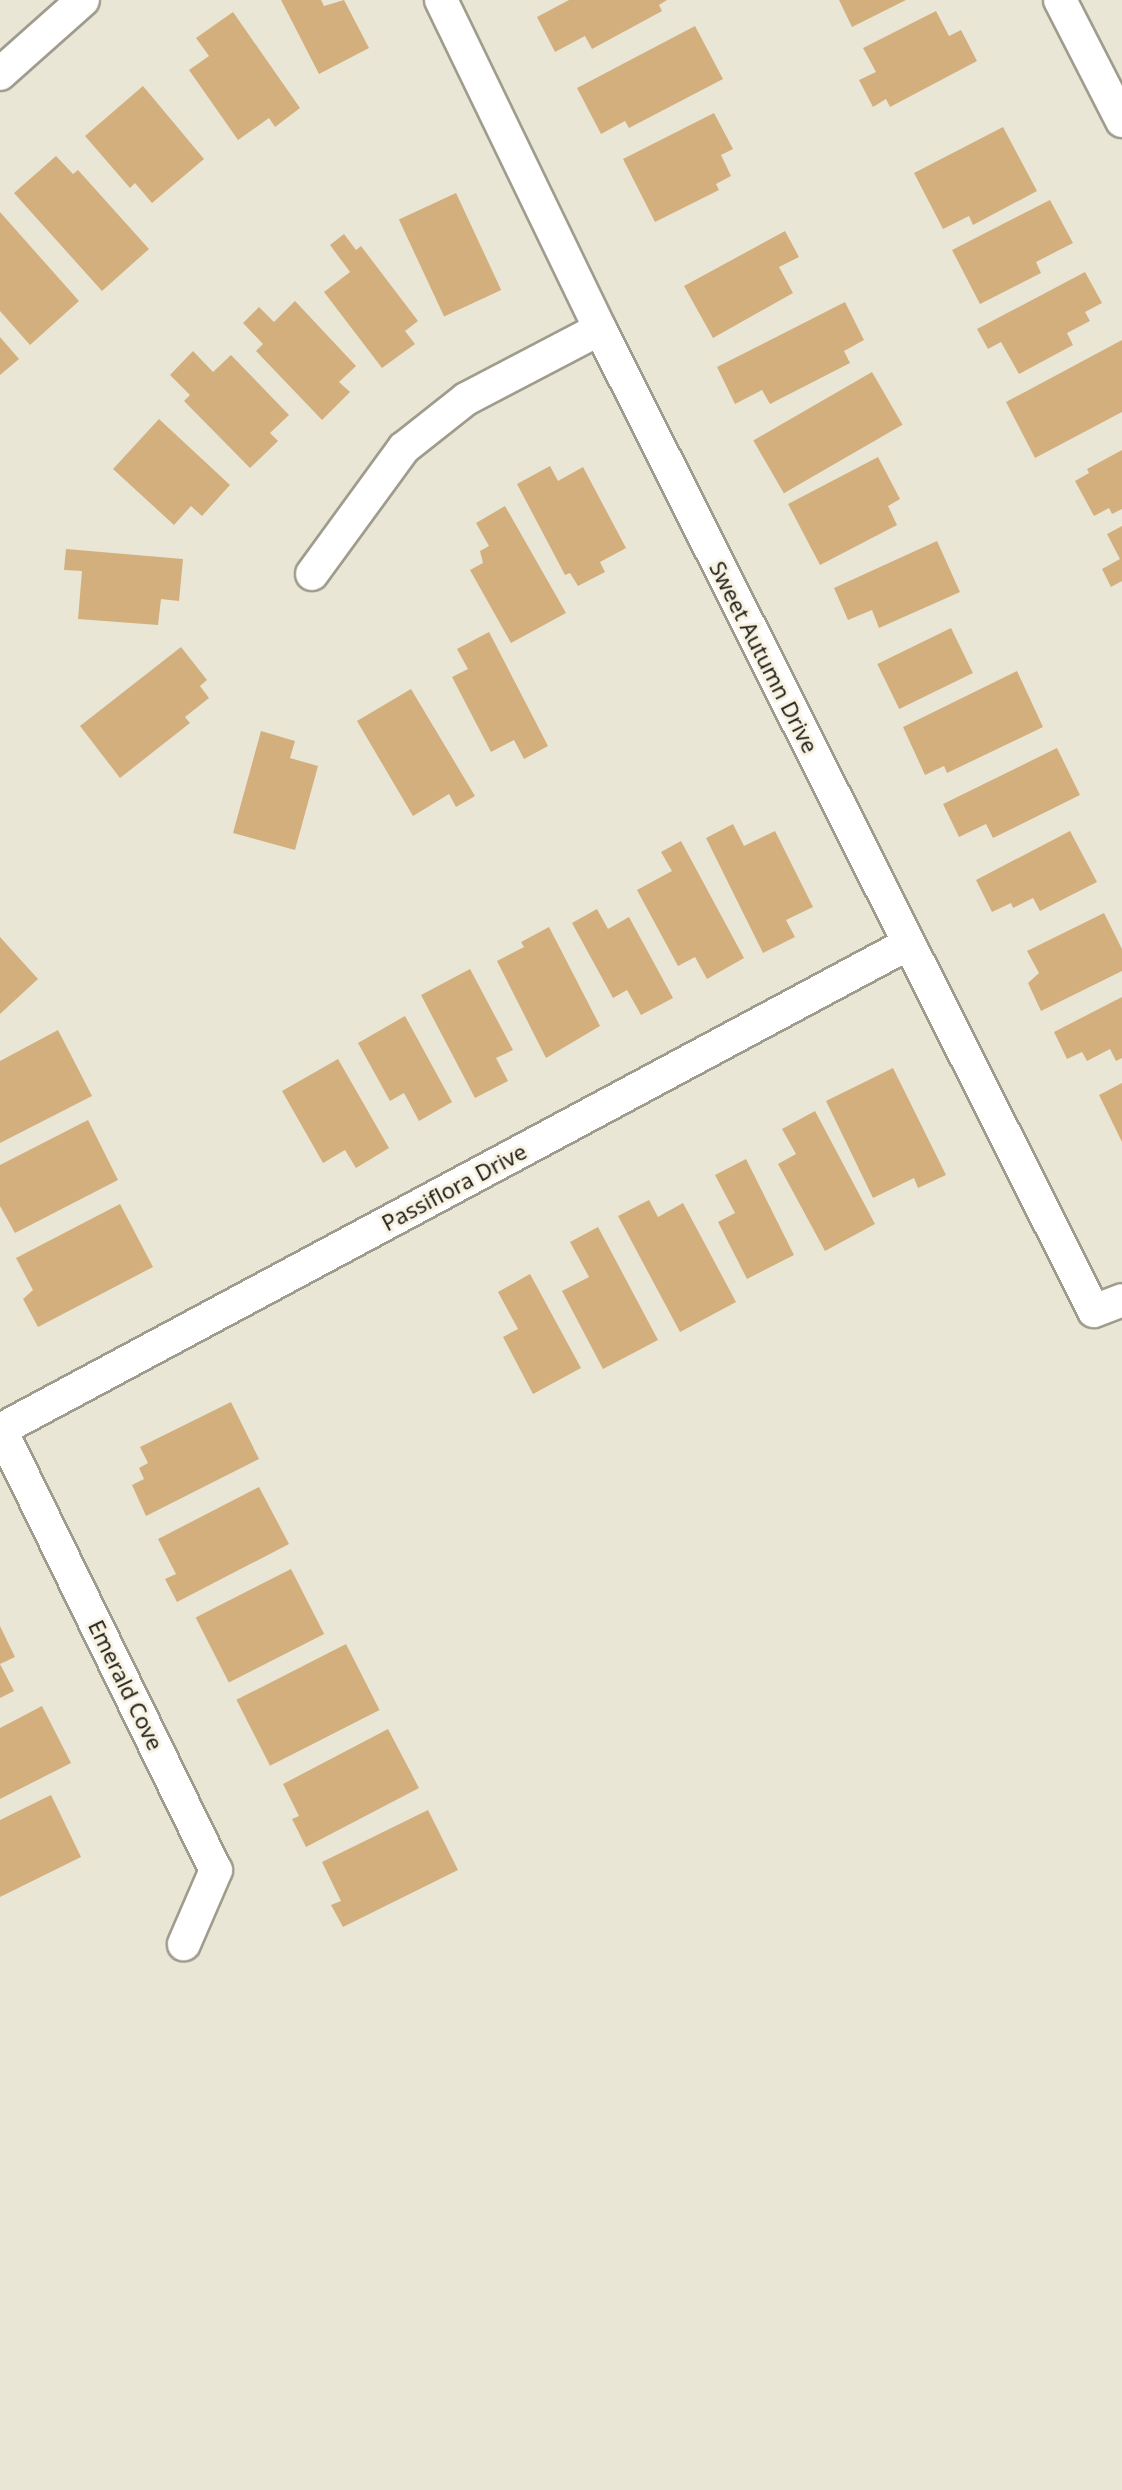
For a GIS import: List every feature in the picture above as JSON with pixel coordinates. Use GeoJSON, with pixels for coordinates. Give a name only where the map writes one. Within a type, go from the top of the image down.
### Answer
{"type":"FeatureCollection","features":[{"type":"Feature","properties":{"kind":"street"},"geometry":{"type":"LineString","coordinates":[[0,74],[83,0]]}},
{"type":"Feature","properties":{"kind":"street","name":"Sweet Autumn Drive"},"geometry":{"type":"LineString","coordinates":[[441,0],[600,329],[908,944],[1108,1306]]}},
{"type":"Feature","properties":{"kind":"street"},"geometry":{"type":"LineString","coordinates":[[1060,0],[1117,100]]}},
{"type":"Feature","properties":{"kind":"street"},"geometry":{"type":"LineString","coordinates":[[312,574],[404,448],[466,399],[600,329]]}},
{"type":"Feature","properties":{"kind":"street","name":"Passiflora Drive"},"geometry":{"type":"LineString","coordinates":[[0,1429],[908,944]]}},
{"type":"Feature","properties":{"kind":"street","name":"Emerald Cove"},"geometry":{"type":"LineString","coordinates":[[0,1429],[216,1870],[184,1944]]}},
{"type":"Feature","properties":{"kind":"building"},"geometry":{"type":"Polygon","coordinates":[[[281,0],[321,0],[324,6],[344,0],[369,48],[319,74],[281,0]]]}},
{"type":"Feature","properties":{"kind":"building"},"geometry":{"type":"Polygon","coordinates":[[[569,0],[667,0],[659,5],[662,11],[592,49],[585,36],[555,52],[537,17],[569,0]]]}},
{"type":"Feature","properties":{"kind":"building"},"geometry":{"type":"Polygon","coordinates":[[[839,0],[906,0],[852,27],[839,0]]]}},
{"type":"Feature","properties":{"kind":"building"},"geometry":{"type":"Polygon","coordinates":[[[936,11],[949,36],[961,30],[977,61],[890,107],[886,99],[873,107],[859,80],[876,72],[863,48],[936,11]]]}},
{"type":"Feature","properties":{"kind":"building"},"geometry":{"type":"Polygon","coordinates":[[[233,12],[300,108],[275,127],[269,118],[238,140],[189,70],[209,56],[196,38],[233,12]]]}},
{"type":"Feature","properties":{"kind":"building"},"geometry":{"type":"Polygon","coordinates":[[[695,26],[723,79],[629,128],[625,121],[601,134],[577,88],[695,26]]]}},
{"type":"Feature","properties":{"kind":"building"},"geometry":{"type":"Polygon","coordinates":[[[143,86],[204,159],[152,203],[135,183],[130,188],[85,136],[143,86]]]}},
{"type":"Feature","properties":{"kind":"building"},"geometry":{"type":"Polygon","coordinates":[[[714,113],[733,149],[721,155],[731,176],[716,184],[719,190],[655,222],[623,159],[714,113]]]}},
{"type":"Feature","properties":{"kind":"building"},"geometry":{"type":"Polygon","coordinates":[[[1003,127],[1037,191],[973,225],[969,216],[943,229],[914,173],[1003,127]]]}},
{"type":"Feature","properties":{"kind":"building"},"geometry":{"type":"Polygon","coordinates":[[[56,156],[73,174],[78,170],[149,249],[102,291],[14,193],[56,156]]]}},
{"type":"Feature","properties":{"kind":"building"},"geometry":{"type":"Polygon","coordinates":[[[456,193],[501,290],[444,317],[399,220],[456,193]]]}},
{"type":"Feature","properties":{"kind":"building"},"geometry":{"type":"Polygon","coordinates":[[[1050,200],[1073,243],[1036,262],[1041,273],[980,304],[952,250],[1050,200]]]}},
{"type":"Feature","properties":{"kind":"building"},"geometry":{"type":"Polygon","coordinates":[[[0,212],[79,301],[30,345],[0,311],[0,212]]]}},
{"type":"Feature","properties":{"kind":"building"},"geometry":{"type":"Polygon","coordinates":[[[785,231],[799,257],[779,267],[793,293],[713,338],[684,286],[785,231]]]}},
{"type":"Feature","properties":{"kind":"building"},"geometry":{"type":"Polygon","coordinates":[[[344,234],[356,250],[361,246],[418,321],[405,331],[415,344],[382,368],[324,292],[350,272],[330,245],[344,234]]]}},
{"type":"Feature","properties":{"kind":"building"},"geometry":{"type":"Polygon","coordinates":[[[1085,272],[1102,303],[1085,312],[1090,321],[1067,333],[1073,345],[1019,374],[1001,342],[988,349],[977,329],[1085,272]]]}},
{"type":"Feature","properties":{"kind":"building"},"geometry":{"type":"Polygon","coordinates":[[[295,301],[356,366],[339,382],[350,392],[322,420],[256,351],[263,344],[243,323],[259,307],[274,322],[295,301]]]}},
{"type":"Feature","properties":{"kind":"building"},"geometry":{"type":"Polygon","coordinates":[[[845,302],[864,340],[844,351],[850,363],[770,404],[762,390],[735,404],[717,367],[845,302]]]}},
{"type":"Feature","properties":{"kind":"building"},"geometry":{"type":"Polygon","coordinates":[[[0,337],[19,359],[0,375],[0,337]]]}},
{"type":"Feature","properties":{"kind":"building"},"geometry":{"type":"Polygon","coordinates":[[[1122,340],[1122,412],[1035,458],[1006,402],[1122,340]]]}},
{"type":"Feature","properties":{"kind":"building"},"geometry":{"type":"Polygon","coordinates":[[[193,351],[213,372],[231,355],[289,415],[270,433],[278,441],[250,468],[184,401],[190,395],[170,375],[193,351]]]}},
{"type":"Feature","properties":{"kind":"building"},"geometry":{"type":"Polygon","coordinates":[[[872,372],[902,425],[784,493],[753,441],[872,372]]]}},
{"type":"Feature","properties":{"kind":"building"},"geometry":{"type":"Polygon","coordinates":[[[159,419],[230,485],[202,516],[191,506],[174,525],[113,469],[159,419]]]}},
{"type":"Feature","properties":{"kind":"building"},"geometry":{"type":"Polygon","coordinates":[[[1122,450],[1122,509],[1112,514],[1109,508],[1094,516],[1075,481],[1089,473],[1087,469],[1122,450]]]}},
{"type":"Feature","properties":{"kind":"building"},"geometry":{"type":"Polygon","coordinates":[[[878,457],[900,499],[888,506],[897,525],[820,565],[788,504],[878,457]]]}},
{"type":"Feature","properties":{"kind":"building"},"geometry":{"type":"Polygon","coordinates":[[[550,466],[558,481],[583,467],[626,548],[600,562],[605,572],[578,586],[570,573],[565,575],[517,484],[550,466]]]}},
{"type":"Feature","properties":{"kind":"building"},"geometry":{"type":"Polygon","coordinates":[[[505,506],[566,613],[511,643],[470,570],[483,563],[480,551],[489,546],[476,523],[505,506]]]}},
{"type":"Feature","properties":{"kind":"building"},"geometry":{"type":"Polygon","coordinates":[[[1122,526],[1122,581],[1111,587],[1102,569],[1120,559],[1107,534],[1122,526]]]}},
{"type":"Feature","properties":{"kind":"building"},"geometry":{"type":"Polygon","coordinates":[[[937,541],[960,592],[879,628],[872,610],[848,620],[834,588],[937,541]]]}},
{"type":"Feature","properties":{"kind":"building"},"geometry":{"type":"Polygon","coordinates":[[[66,549],[183,559],[179,601],[161,599],[158,625],[78,619],[82,571],[64,570],[66,549]]]}},
{"type":"Feature","properties":{"kind":"building"},"geometry":{"type":"Polygon","coordinates":[[[951,628],[973,673],[899,709],[877,664],[951,628]]]}},
{"type":"Feature","properties":{"kind":"building"},"geometry":{"type":"Polygon","coordinates":[[[489,632],[548,746],[524,759],[514,740],[491,752],[452,677],[468,669],[457,649],[489,632]]]}},
{"type":"Feature","properties":{"kind":"building"},"geometry":{"type":"Polygon","coordinates":[[[181,647],[207,680],[200,686],[209,698],[185,717],[190,723],[120,778],[80,726],[181,647]]]}},
{"type":"Feature","properties":{"kind":"building"},"geometry":{"type":"Polygon","coordinates":[[[1017,671],[1043,727],[947,773],[944,766],[925,775],[903,727],[1017,671]]]}},
{"type":"Feature","properties":{"kind":"building"},"geometry":{"type":"Polygon","coordinates":[[[411,689],[475,796],[456,807],[449,794],[413,816],[357,721],[411,689]]]}},
{"type":"Feature","properties":{"kind":"building"},"geometry":{"type":"Polygon","coordinates":[[[261,731],[295,741],[290,758],[318,766],[295,850],[233,833],[261,731]]]}},
{"type":"Feature","properties":{"kind":"building"},"geometry":{"type":"Polygon","coordinates":[[[1057,748],[1080,795],[993,838],[986,824],[959,837],[943,804],[1057,748]]]}},
{"type":"Feature","properties":{"kind":"building"},"geometry":{"type":"Polygon","coordinates":[[[733,824],[744,846],[775,831],[813,907],[786,920],[795,937],[763,953],[706,838],[733,824]]]}},
{"type":"Feature","properties":{"kind":"building"},"geometry":{"type":"Polygon","coordinates":[[[1070,831],[1097,882],[1040,911],[1033,898],[1013,908],[1011,903],[992,912],[976,880],[1070,831]]]}},
{"type":"Feature","properties":{"kind":"building"},"geometry":{"type":"Polygon","coordinates":[[[681,841],[744,958],[707,979],[695,957],[678,966],[637,890],[672,871],[661,852],[681,841]]]}},
{"type":"Feature","properties":{"kind":"building"},"geometry":{"type":"Polygon","coordinates":[[[597,909],[608,929],[629,917],[673,998],[641,1015],[627,990],[613,998],[572,923],[597,909]]]}},
{"type":"Feature","properties":{"kind":"building"},"geometry":{"type":"Polygon","coordinates":[[[1104,913],[1122,949],[1122,971],[1041,1011],[1028,983],[1039,973],[1027,951],[1104,913]]]}},
{"type":"Feature","properties":{"kind":"building"},"geometry":{"type":"Polygon","coordinates":[[[549,927],[600,1026],[546,1058],[497,961],[524,947],[521,942],[549,927]]]}},
{"type":"Feature","properties":{"kind":"building"},"geometry":{"type":"Polygon","coordinates":[[[0,937],[38,979],[0,1014],[0,937]]]}},
{"type":"Feature","properties":{"kind":"building"},"geometry":{"type":"Polygon","coordinates":[[[470,969],[513,1050],[496,1058],[508,1081],[475,1098],[421,995],[470,969]]]}},
{"type":"Feature","properties":{"kind":"building"},"geometry":{"type":"Polygon","coordinates":[[[1122,997],[1122,1058],[1116,1061],[1110,1049],[1087,1061],[1082,1052],[1067,1059],[1054,1032],[1122,997]]]}},
{"type":"Feature","properties":{"kind":"building"},"geometry":{"type":"Polygon","coordinates":[[[405,1016],[452,1102],[419,1121],[404,1093],[390,1101],[358,1043],[405,1016]]]}},
{"type":"Feature","properties":{"kind":"building"},"geometry":{"type":"Polygon","coordinates":[[[58,1030],[92,1096],[0,1143],[0,1061],[58,1030]]]}},
{"type":"Feature","properties":{"kind":"building"},"geometry":{"type":"Polygon","coordinates":[[[338,1059],[389,1148],[356,1168],[345,1150],[323,1163],[282,1091],[338,1059]]]}},
{"type":"Feature","properties":{"kind":"building"},"geometry":{"type":"Polygon","coordinates":[[[893,1068],[946,1175],[918,1188],[914,1178],[873,1198],[826,1101],[893,1068]]]}},
{"type":"Feature","properties":{"kind":"building"},"geometry":{"type":"Polygon","coordinates":[[[1122,1083],[1122,1142],[1099,1095],[1122,1083]]]}},
{"type":"Feature","properties":{"kind":"building"},"geometry":{"type":"Polygon","coordinates":[[[815,1111],[875,1224],[825,1251],[778,1164],[796,1154],[782,1129],[815,1111]]]}},
{"type":"Feature","properties":{"kind":"building"},"geometry":{"type":"Polygon","coordinates":[[[88,1120],[118,1180],[15,1233],[0,1206],[0,1165],[88,1120]]]}},
{"type":"Feature","properties":{"kind":"building"},"geometry":{"type":"Polygon","coordinates":[[[746,1159],[794,1255],[747,1279],[718,1222],[735,1213],[715,1175],[746,1159]]]}},
{"type":"Feature","properties":{"kind":"building"},"geometry":{"type":"Polygon","coordinates":[[[649,1200],[658,1217],[683,1203],[736,1302],[680,1332],[618,1216],[649,1200]]]}},
{"type":"Feature","properties":{"kind":"building"},"geometry":{"type":"Polygon","coordinates":[[[120,1204],[153,1267],[38,1327],[23,1299],[33,1290],[16,1258],[120,1204]]]}},
{"type":"Feature","properties":{"kind":"building"},"geometry":{"type":"Polygon","coordinates":[[[598,1227],[658,1340],[603,1369],[562,1291],[589,1277],[570,1242],[598,1227]]]}},
{"type":"Feature","properties":{"kind":"building"},"geometry":{"type":"Polygon","coordinates":[[[530,1274],[581,1368],[533,1394],[503,1337],[518,1329],[498,1292],[530,1274]]]}},
{"type":"Feature","properties":{"kind":"building"},"geometry":{"type":"Polygon","coordinates":[[[231,1402],[259,1459],[146,1516],[132,1485],[144,1479],[139,1468],[148,1463],[140,1447],[231,1402]]]}},
{"type":"Feature","properties":{"kind":"building"},"geometry":{"type":"Polygon","coordinates":[[[259,1487],[289,1544],[177,1602],[165,1579],[176,1574],[158,1539],[259,1487]]]}},
{"type":"Feature","properties":{"kind":"building"},"geometry":{"type":"Polygon","coordinates":[[[291,1569],[324,1634],[229,1683],[196,1618],[291,1569]]]}},
{"type":"Feature","properties":{"kind":"building"},"geometry":{"type":"Polygon","coordinates":[[[0,1626],[15,1657],[0,1664],[0,1626]]]}},
{"type":"Feature","properties":{"kind":"building"},"geometry":{"type":"Polygon","coordinates":[[[346,1644],[380,1710],[270,1766],[236,1700],[346,1644]]]}},
{"type":"Feature","properties":{"kind":"building"},"geometry":{"type":"Polygon","coordinates":[[[0,1664],[14,1691],[0,1698],[0,1664]]]}},
{"type":"Feature","properties":{"kind":"building"},"geometry":{"type":"Polygon","coordinates":[[[42,1706],[71,1763],[0,1799],[0,1728],[42,1706]]]}},
{"type":"Feature","properties":{"kind":"building"},"geometry":{"type":"Polygon","coordinates":[[[388,1729],[419,1788],[306,1847],[292,1819],[299,1816],[283,1784],[388,1729]]]}},
{"type":"Feature","properties":{"kind":"building"},"geometry":{"type":"Polygon","coordinates":[[[51,1795],[81,1857],[0,1897],[0,1820],[51,1795]]]}},
{"type":"Feature","properties":{"kind":"building"},"geometry":{"type":"Polygon","coordinates":[[[428,1810],[458,1870],[343,1927],[331,1905],[341,1901],[322,1862],[428,1810]]]}}]}
